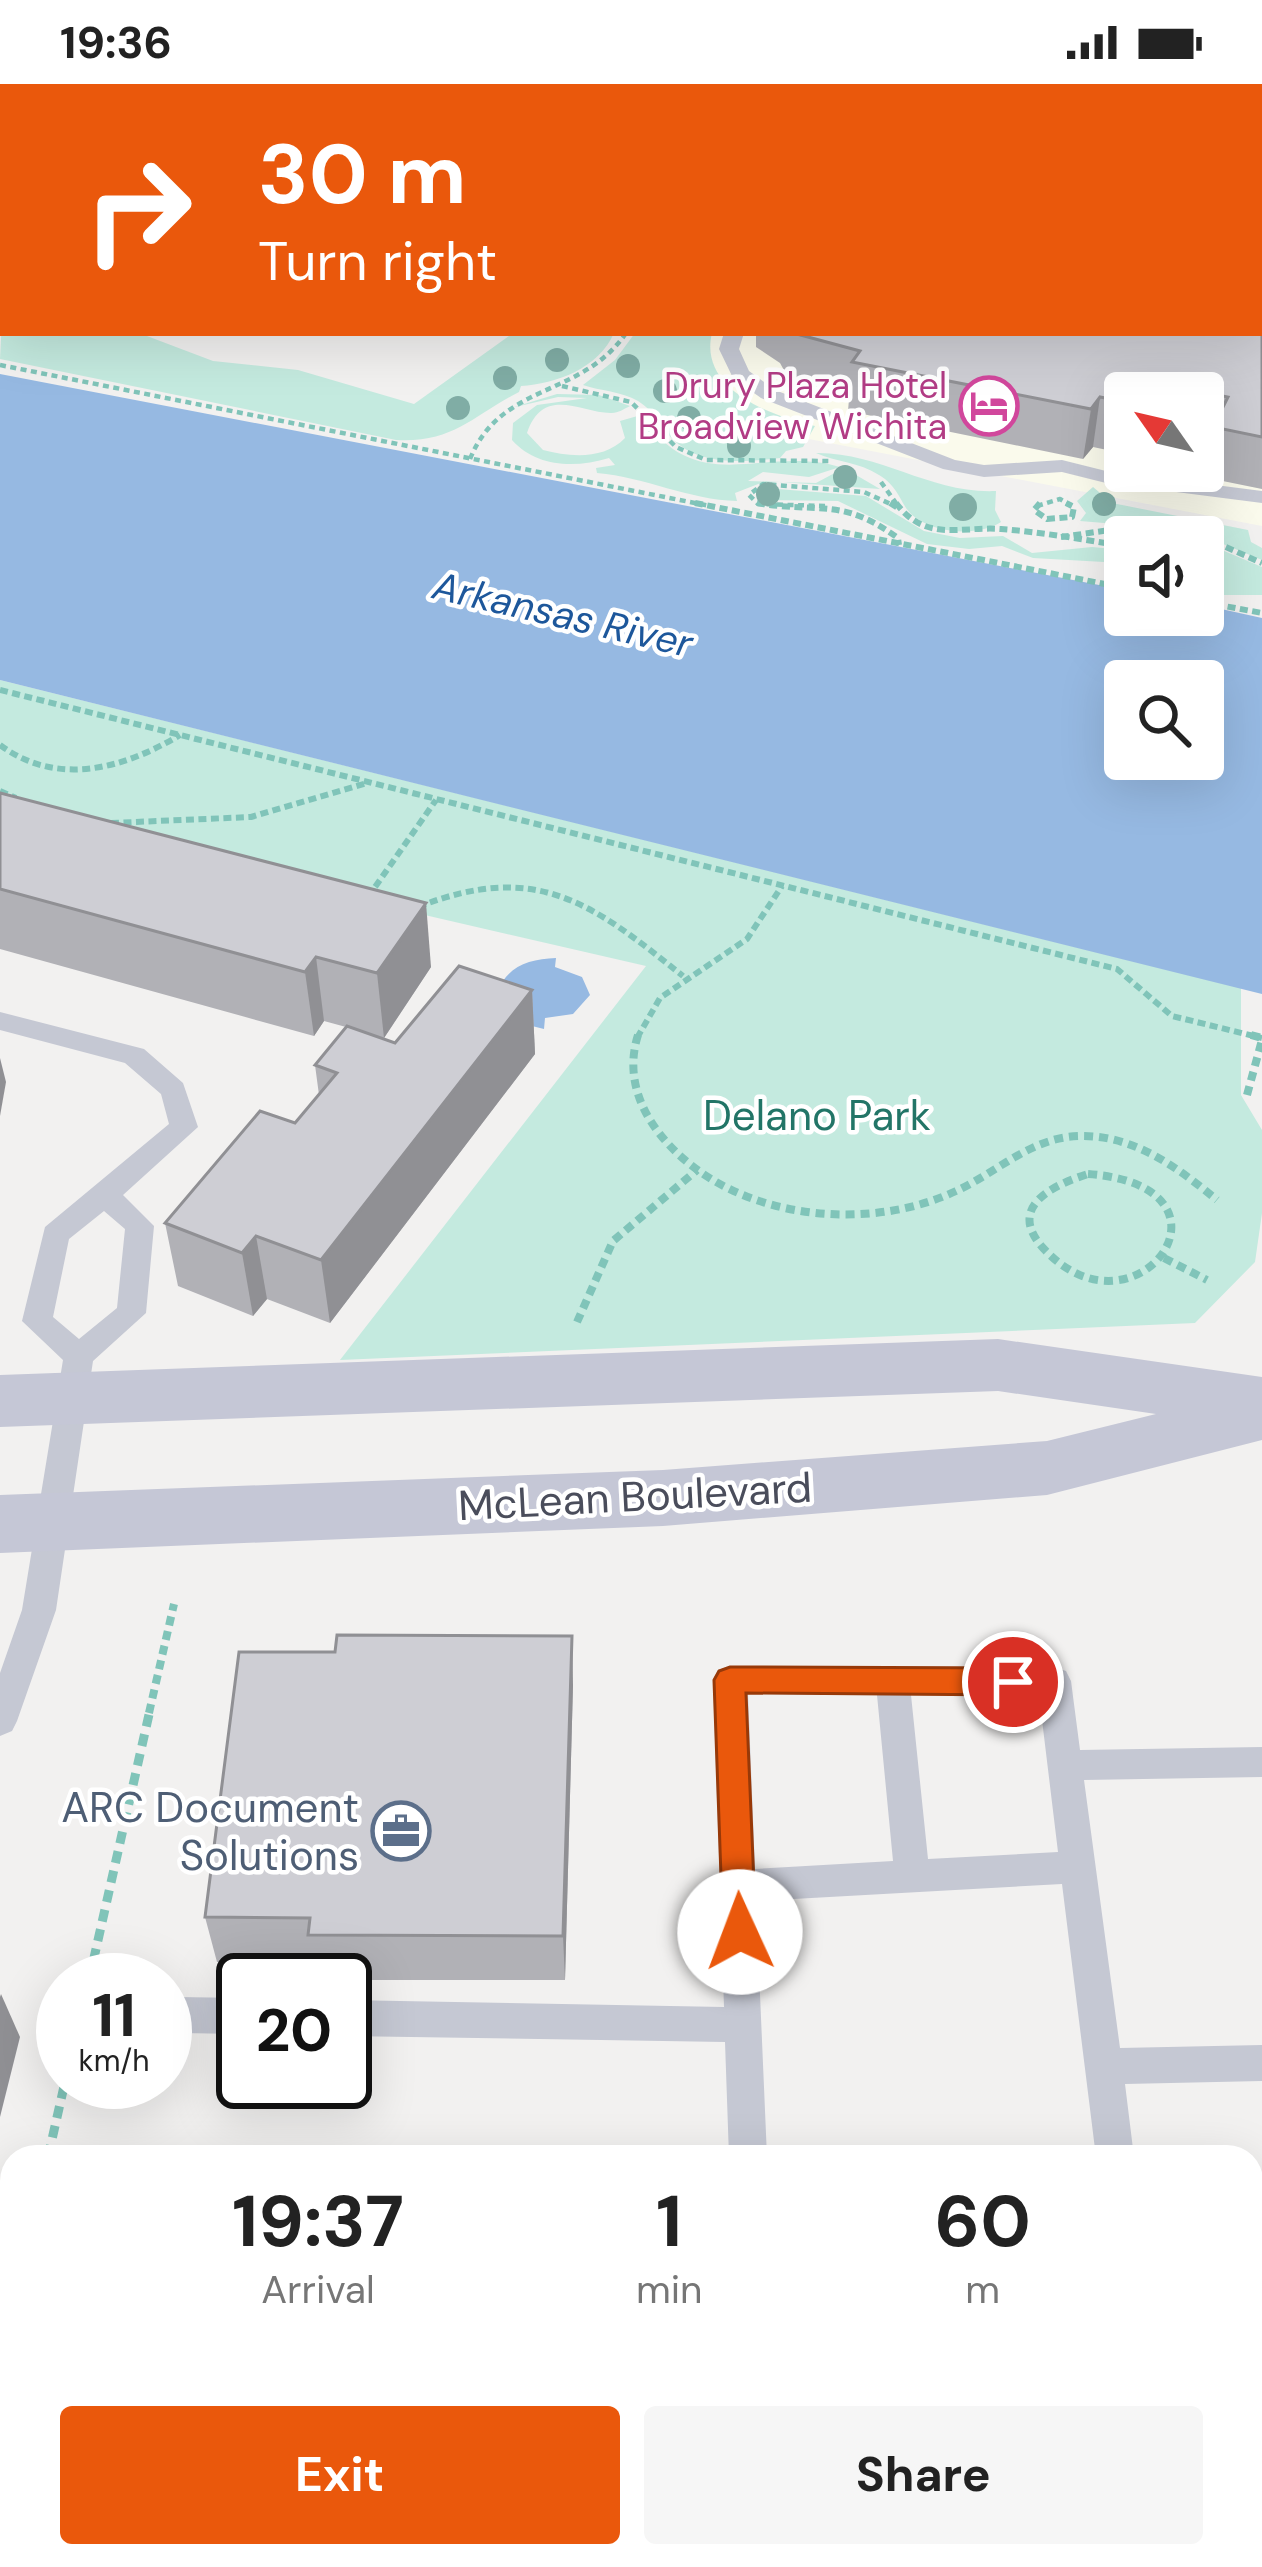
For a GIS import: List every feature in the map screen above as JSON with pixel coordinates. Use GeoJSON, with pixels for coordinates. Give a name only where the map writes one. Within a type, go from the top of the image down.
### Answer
{"type":"FeatureCollection","features":[{"type":"Feature","properties":{"kind":"main road"},"geometry":{"type":"LineString","coordinates":[[0,1401],[76,1378],[998,1365],[1262,1402]]}},
{"type":"Feature","properties":{"kind":"main road","name":"McLean Boulevard"},"geometry":{"type":"LineString","coordinates":[[27,1523],[662,1498],[1047,1468],[1262,1414]]}},
{"type":"Feature","properties":{"kind":"lane"},"geometry":{"type":"LineString","coordinates":[[733,336],[729,349],[740,374],[768,394],[950,464],[984,471],[1062,466],[1106,477],[1262,497]]}},
{"type":"Feature","properties":{"kind":"lane"},"geometry":{"type":"LineString","coordinates":[[0,1021],[134,1056],[173,1090],[184,1127],[56,1234],[38,1321],[76,1378]]}},
{"type":"Feature","properties":{"kind":"lane"},"geometry":{"type":"LineString","coordinates":[[0,1721],[39,1610],[27,1523],[76,1378],[130,1313],[140,1226],[105,1195]]}},
{"type":"Feature","properties":{"kind":"lane"},"geometry":{"type":"LineString","coordinates":[[747,2145],[730,1680],[1054,1682],[1113,2145]]}},
{"type":"Feature","properties":{"kind":"lane"},"geometry":{"type":"LineString","coordinates":[[892,1681],[912,1876]]}},
{"type":"Feature","properties":{"kind":"lane"},"geometry":{"type":"LineString","coordinates":[[1065,1765],[1262,1762]]}},
{"type":"Feature","properties":{"kind":"lane"},"geometry":{"type":"LineString","coordinates":[[739,1886],[1078,1867]]}},
{"type":"Feature","properties":{"kind":"lane"},"geometry":{"type":"LineString","coordinates":[[372,2018],[742,2025]]}},
{"type":"Feature","properties":{"kind":"lane"},"geometry":{"type":"LineString","coordinates":[[1103,2066],[1262,2063]]}},
{"type":"Feature","properties":{"kind":"path"},"geometry":{"type":"LineString","coordinates":[[470,459],[473,443],[497,412],[519,398],[562,386],[615,352],[624,336]]}},
{"type":"Feature","properties":{"kind":"path"},"geometry":{"type":"LineString","coordinates":[[0,365],[1104,584]]}},
{"type":"Feature","properties":{"kind":"path"},"geometry":{"type":"LineString","coordinates":[[562,386],[627,400],[648,415],[667,441],[697,457],[744,465],[806,459],[837,462]]}},
{"type":"Feature","properties":{"kind":"path"},"geometry":{"type":"LineString","coordinates":[[871,475],[904,513]]}},
{"type":"Feature","properties":{"kind":"path"},"geometry":{"type":"LineString","coordinates":[[898,545],[898,538],[855,510],[810,502],[758,504],[749,495],[764,484],[804,490],[851,489],[887,500],[945,533],[1013,531],[1039,540],[1104,528]]}},
{"type":"Feature","properties":{"kind":"path"},"geometry":{"type":"LineString","coordinates":[[1060,499],[1074,507],[1072,517],[1047,519],[1034,510],[1041,501],[1060,499]]}},
{"type":"Feature","properties":{"kind":"path"},"geometry":{"type":"LineString","coordinates":[[1005,520],[1013,531]]}},
{"type":"Feature","properties":{"kind":"path"},"geometry":{"type":"LineString","coordinates":[[1059,537],[1104,543]]}},
{"type":"Feature","properties":{"kind":"path"},"geometry":{"type":"LineString","coordinates":[[1224,547],[1262,563]]}},
{"type":"Feature","properties":{"kind":"path"},"geometry":{"type":"LineString","coordinates":[[1224,606],[1262,613]]}},
{"type":"Feature","properties":{"kind":"path"},"geometry":{"type":"LineString","coordinates":[[0,690],[1117,969],[1172,1016],[1262,1039],[1247,1095]]}},
{"type":"Feature","properties":{"kind":"path"},"geometry":{"type":"LineString","coordinates":[[0,745],[38,766],[88,769],[139,759],[180,736]]}},
{"type":"Feature","properties":{"kind":"path"},"geometry":{"type":"LineString","coordinates":[[94,821],[137,824],[251,817],[368,783]]}},
{"type":"Feature","properties":{"kind":"path"},"geometry":{"type":"LineString","coordinates":[[0,791],[26,802]]}},
{"type":"Feature","properties":{"kind":"path"},"geometry":{"type":"LineString","coordinates":[[360,907],[436,800]]}},
{"type":"Feature","properties":{"kind":"path"},"geometry":{"type":"LineString","coordinates":[[782,886],[741,944],[683,976],[641,1027],[632,1051],[639,1101],[653,1128],[697,1170],[761,1202],[860,1213],[940,1198],[975,1182],[1029,1145],[1077,1136],[1130,1142],[1153,1152],[1217,1200]]}},
{"type":"Feature","properties":{"kind":"path"},"geometry":{"type":"LineString","coordinates":[[412,910],[465,891],[501,887],[544,892],[590,906],[621,924],[683,976]]}},
{"type":"Feature","properties":{"kind":"path"},"geometry":{"type":"LineString","coordinates":[[574,1329],[613,1241],[697,1170]]}},
{"type":"Feature","properties":{"kind":"path"},"geometry":{"type":"LineString","coordinates":[[1088,1174],[1135,1183],[1168,1211],[1174,1228],[1164,1258],[1146,1272],[1125,1278],[1078,1274],[1058,1264],[1031,1234],[1028,1216],[1034,1200],[1047,1186],[1088,1174]]}},
{"type":"Feature","properties":{"kind":"path"},"geometry":{"type":"LineString","coordinates":[[1164,1258],[1207,1280]]}},
{"type":"Feature","properties":{"kind":"path"},"geometry":{"type":"LineString","coordinates":[[94,1953],[174,1604]]}},
{"type":"Feature","properties":{"kind":"path"},"geometry":{"type":"LineString","coordinates":[[51,2145],[59,2109]]}},
{"type":"Feature","properties":{"kind":"shaded area","name":"Drury Plaza Hotel Broadview Wichita"},"geometry":{"type":"Polygon","coordinates":[[[689,336],[1262,336],[1262,526],[1224,516],[757,429],[677,379],[689,336]]]}},
{"type":"Feature","properties":{"kind":"green space"},"geometry":{"type":"Polygon","coordinates":[[[1,336],[147,336],[213,361],[298,370],[414,404],[509,336],[612,336],[598,356],[575,372],[521,386],[519,392],[462,426],[416,440],[396,440],[0,359],[1,336]]]}},
{"type":"Feature","properties":{"kind":"green space"},"geometry":{"type":"Polygon","coordinates":[[[633,336],[712,336],[716,370],[727,385],[760,407],[815,426],[803,447],[786,451],[780,458],[726,461],[700,456],[677,443],[638,401],[583,385],[615,360],[633,336]]]}},
{"type":"Feature","properties":{"kind":"green space"},"geometry":{"type":"Polygon","coordinates":[[[557,394],[599,395],[630,406],[612,413],[565,405],[543,409],[527,433],[543,450],[575,455],[607,450],[625,438],[620,421],[641,415],[663,441],[686,456],[709,463],[784,461],[840,467],[809,477],[763,472],[748,481],[765,481],[735,493],[737,501],[597,473],[596,468],[615,465],[609,458],[570,464],[545,461],[512,440],[513,423],[537,405],[587,398],[558,397],[511,408],[557,394]]]}},
{"type":"Feature","properties":{"kind":"green space"},"geometry":{"type":"Polygon","coordinates":[[[816,453],[862,459],[949,486],[996,491],[995,510],[1001,522],[968,531],[931,526],[911,514],[879,475],[816,453]]]}},
{"type":"Feature","properties":{"kind":"green space"},"geometry":{"type":"Polygon","coordinates":[[[844,468],[880,489],[779,482],[816,483],[844,468]]]}},
{"type":"Feature","properties":{"kind":"green space"},"geometry":{"type":"Polygon","coordinates":[[[1093,487],[1112,503],[1177,516],[1104,516],[1104,523],[1080,521],[1086,513],[1077,501],[1093,487]]]}},
{"type":"Feature","properties":{"kind":"green space"},"geometry":{"type":"Polygon","coordinates":[[[765,488],[866,496],[924,531],[960,538],[1003,536],[1032,553],[1104,548],[1104,562],[1033,558],[1002,546],[969,549],[927,544],[838,501],[763,500],[756,493],[765,488]]]}},
{"type":"Feature","properties":{"kind":"green space"},"geometry":{"type":"Polygon","coordinates":[[[1224,525],[1248,530],[1251,542],[1262,548],[1262,560],[1224,544],[1224,525]]]}},
{"type":"Feature","properties":{"kind":"green space"},"geometry":{"type":"Polygon","coordinates":[[[1224,551],[1262,567],[1262,595],[1224,595],[1224,551]]]}},
{"type":"Feature","properties":{"kind":"green space","name":"Delano Park"},"geometry":{"type":"Polygon","coordinates":[[[0,680],[1241,988],[1241,1095],[1262,1130],[1262,1213],[1255,1262],[1195,1323],[340,1360],[646,966],[0,817],[0,680]]]}},
{"type":"Feature","properties":{"kind":"water","name":"Arkansas River"},"geometry":{"type":"Polygon","coordinates":[[[0,374],[1104,586],[1104,636],[1224,636],[1224,610],[1262,618],[1262,994],[0,680],[0,374]]]}},
{"type":"Feature","properties":{"kind":"water"},"geometry":{"type":"Polygon","coordinates":[[[556,958],[555,967],[582,977],[590,995],[573,1014],[545,1018],[544,1029],[524,1024],[497,993],[501,984],[520,966],[556,958]]]}},
{"type":"Feature","properties":{"kind":"building"},"geometry":{"type":"Polygon","coordinates":[[[804,336],[1262,336],[1262,437],[1224,429],[1228,397],[1224,396],[1224,372],[1104,372],[1104,398],[1091,409],[852,362],[860,351],[804,336]]]}},
{"type":"Feature","properties":{"kind":"building"},"geometry":{"type":"Polygon","coordinates":[[[0,793],[426,903],[377,973],[316,957],[305,972],[0,889],[0,793]]]}},
{"type":"Feature","properties":{"kind":"building"},"geometry":{"type":"Polygon","coordinates":[[[459,966],[532,990],[321,1260],[256,1236],[242,1253],[165,1223],[260,1111],[295,1123],[337,1073],[315,1065],[347,1026],[395,1043],[459,966]]]}},
{"type":"Feature","properties":{"kind":"building","name":"ARC Document Solutions"},"geometry":{"type":"Polygon","coordinates":[[[337,1635],[572,1636],[563,1936],[308,1935],[310,1918],[205,1917],[239,1652],[335,1652],[337,1635]]]}},
{"type":"Feature","properties":{"kind":"place","name":"Drury Plaza Hotel Broadview Wichita"},"geometry":{"type":"Point","coordinates":[989,406]}},
{"type":"Feature","properties":{"kind":"place","name":"ARC Document Solutions"},"geometry":{"type":"Point","coordinates":[401,1831]}},
{"type":"Feature","properties":{"kind":"route"},"geometry":{"type":"LineString","coordinates":[[740,1932],[730,1680],[1013,1682]]}}]}
